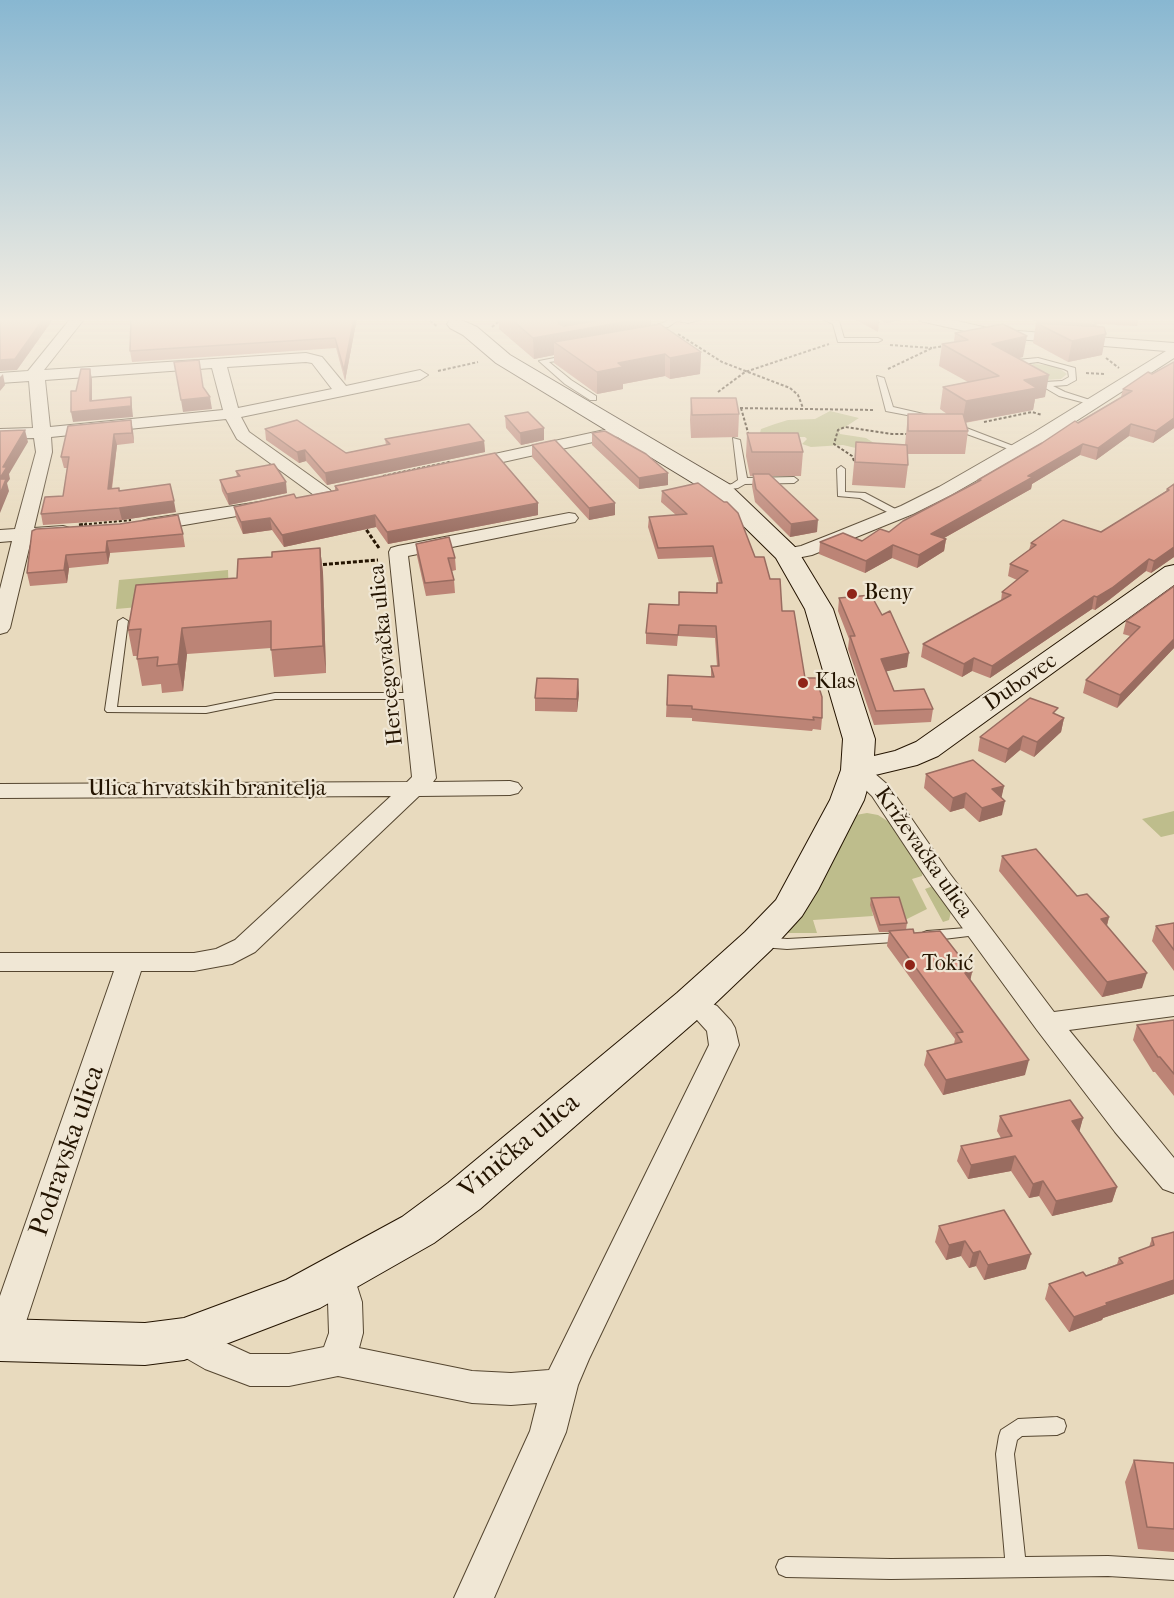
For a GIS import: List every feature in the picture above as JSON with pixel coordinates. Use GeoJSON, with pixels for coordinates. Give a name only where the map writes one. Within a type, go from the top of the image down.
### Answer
{"type":"FeatureCollection","features":[{"type":"Feature","properties":{"kind":"main road","name":"Križevačka ulica"},"geometry":{"type":"LineString","coordinates":[[560,393],[623,431],[731,485],[757,522],[787,554],[819,609],[841,674],[859,739],[857,770]]}},
{"type":"Feature","properties":{"kind":"main road","name":"Dubovec"},"geometry":{"type":"LineString","coordinates":[[857,770],[906,758],[927,749],[1174,573]]}},
{"type":"Feature","properties":{"kind":"main road","name":"Vinička ulica"},"geometry":{"type":"LineString","coordinates":[[1,1340],[145,1344],[184,1339],[303,1294],[418,1230],[464,1196],[691,1003],[758,942],[789,908],[800,890],[847,800],[857,770]]}},
{"type":"Feature","properties":{"kind":"street"},"geometry":{"type":"LineString","coordinates":[[0,628],[44,452],[38,393]]}},
{"type":"Feature","properties":{"kind":"street"},"geometry":{"type":"LineString","coordinates":[[226,393],[239,429],[249,441],[332,493]]}},
{"type":"Feature","properties":{"kind":"street"},"geometry":{"type":"LineString","coordinates":[[0,434],[42,433],[232,414],[329,393]]}},
{"type":"Feature","properties":{"kind":"street"},"geometry":{"type":"LineString","coordinates":[[787,554],[805,551],[898,514],[945,491],[1107,393]]}},
{"type":"Feature","properties":{"kind":"street"},"geometry":{"type":"LineString","coordinates":[[453,468],[623,431]]}},
{"type":"Feature","properties":{"kind":"street"},"geometry":{"type":"LineString","coordinates":[[303,499],[332,493]]}},
{"type":"Feature","properties":{"kind":"street"},"geometry":{"type":"LineString","coordinates":[[133,526],[281,503]]}},
{"type":"Feature","properties":{"kind":"street","name":"Hercegovačka ulica"},"geometry":{"type":"LineString","coordinates":[[413,789],[424,778],[415,696],[389,556],[569,518]]}},
{"type":"Feature","properties":{"kind":"street"},"geometry":{"type":"LineString","coordinates":[[0,536],[79,531]]}},
{"type":"Feature","properties":{"kind":"street","name":"Križevačka ulica"},"geometry":{"type":"LineString","coordinates":[[857,770],[881,791],[938,876],[1047,1023],[1126,1124],[1174,1180]]}},
{"type":"Feature","properties":{"kind":"street"},"geometry":{"type":"LineString","coordinates":[[0,962],[194,962],[222,957],[245,946],[413,789],[510,788]]}},
{"type":"Feature","properties":{"kind":"street","name":"Ulica hrvatskih branitelja"},"geometry":{"type":"LineString","coordinates":[[0,791],[413,789]]}},
{"type":"Feature","properties":{"kind":"street","name":"Podravska ulica"},"geometry":{"type":"LineString","coordinates":[[1,1340],[131,961]]}},
{"type":"Feature","properties":{"kind":"street"},"geometry":{"type":"LineString","coordinates":[[474,1598],[548,1432],[560,1385],[724,1045],[721,1028],[707,1013],[691,1003]]}},
{"type":"Feature","properties":{"kind":"street"},"geometry":{"type":"LineString","coordinates":[[1047,1023],[1174,1006]]}},
{"type":"Feature","properties":{"kind":"street"},"geometry":{"type":"LineString","coordinates":[[338,1274],[345,1302],[346,1333],[338,1360]]}},
{"type":"Feature","properties":{"kind":"street"},"geometry":{"type":"LineString","coordinates":[[184,1339],[218,1358],[250,1370],[289,1370],[338,1360],[472,1387],[511,1389],[560,1385]]}},
{"type":"Feature","properties":{"kind":"lane"},"geometry":{"type":"LineString","coordinates":[[585,393],[593,398]]}},
{"type":"Feature","properties":{"kind":"lane"},"geometry":{"type":"LineString","coordinates":[[884,393],[889,409],[930,419]]}},
{"type":"Feature","properties":{"kind":"lane"},"geometry":{"type":"LineString","coordinates":[[1059,393],[1090,403]]}},
{"type":"Feature","properties":{"kind":"lane"},"geometry":{"type":"LineString","coordinates":[[940,422],[1017,449]]}},
{"type":"Feature","properties":{"kind":"lane"},"geometry":{"type":"LineString","coordinates":[[736,440],[731,485],[794,480]]}},
{"type":"Feature","properties":{"kind":"lane"},"geometry":{"type":"LineString","coordinates":[[840,470],[841,494],[862,495],[898,514]]}},
{"type":"Feature","properties":{"kind":"lane"},"geometry":{"type":"LineString","coordinates":[[123,621],[111,710],[206,710],[275,696],[415,696]]}},
{"type":"Feature","properties":{"kind":"lane"},"geometry":{"type":"LineString","coordinates":[[758,942],[787,944],[860,941],[980,932]]}},
{"type":"Feature","properties":{"kind":"lane"},"geometry":{"type":"LineString","coordinates":[[1016,1567],[1005,1454],[1008,1436],[1018,1428],[1057,1426]]}},
{"type":"Feature","properties":{"kind":"lane"},"geometry":{"type":"LineString","coordinates":[[786,1567],[891,1569],[1108,1566],[1174,1570]]}},
{"type":"Feature","properties":{"kind":"path"},"geometry":{"type":"LineString","coordinates":[[795,393],[803,408]]}},
{"type":"Feature","properties":{"kind":"path"},"geometry":{"type":"LineString","coordinates":[[729,408],[889,409]]}},
{"type":"Feature","properties":{"kind":"path"},"geometry":{"type":"LineString","coordinates":[[958,428],[1032,412],[1042,415]]}},
{"type":"Feature","properties":{"kind":"path"},"geometry":{"type":"LineString","coordinates":[[840,470],[855,464],[852,456],[834,444],[838,430],[844,427],[892,434],[908,434],[908,431]]}},
{"type":"Feature","properties":{"kind":"path"},"geometry":{"type":"LineString","coordinates":[[332,493],[382,553],[389,556]]}},
{"type":"Feature","properties":{"kind":"path"},"geometry":{"type":"LineString","coordinates":[[312,566],[389,556]]}},
{"type":"Feature","properties":{"kind":"shaded area"},"geometry":{"type":"Polygon","coordinates":[[[830,411],[859,418],[839,431],[840,434],[866,438],[874,443],[860,449],[843,445],[811,447],[802,444],[807,439],[805,437],[763,437],[760,433],[761,429],[775,424],[788,420],[815,419],[830,411]]]}},
{"type":"Feature","properties":{"kind":"shaded area"},"geometry":{"type":"Polygon","coordinates":[[[228,570],[229,599],[116,609],[119,580],[228,570]]]}},
{"type":"Feature","properties":{"kind":"shaded area"},"geometry":{"type":"Polygon","coordinates":[[[1174,811],[1174,834],[1161,837],[1142,819],[1174,811]]]}},
{"type":"Feature","properties":{"kind":"shaded area"},"geometry":{"type":"Polygon","coordinates":[[[867,813],[878,815],[889,822],[923,871],[922,876],[912,879],[927,909],[903,921],[871,905],[873,916],[813,920],[817,933],[787,933],[846,824],[856,815],[867,813]]]}},
{"type":"Feature","properties":{"kind":"shaded area"},"geometry":{"type":"Polygon","coordinates":[[[933,886],[951,912],[949,920],[943,922],[925,889],[933,886]]]}},
{"type":"Feature","properties":{"kind":"building"},"geometry":{"type":"Polygon","coordinates":[[[71,393],[90,393],[90,401],[131,397],[131,406],[71,412],[71,393]]]}},
{"type":"Feature","properties":{"kind":"building"},"geometry":{"type":"Polygon","coordinates":[[[180,393],[207,393],[210,397],[181,400],[180,393]]]}},
{"type":"Feature","properties":{"kind":"building"},"geometry":{"type":"Polygon","coordinates":[[[952,393],[1012,393],[966,401],[952,393]]]}},
{"type":"Feature","properties":{"kind":"building"},"geometry":{"type":"Polygon","coordinates":[[[1129,393],[1174,393],[1174,418],[1156,431],[1131,424],[1098,448],[1083,444],[1028,476],[1033,477],[931,534],[946,539],[919,555],[893,545],[866,561],[820,542],[843,533],[862,541],[880,529],[889,532],[903,521],[981,480],[978,480],[1075,421],[1078,423],[1129,393]]]}},
{"type":"Feature","properties":{"kind":"building"},"geometry":{"type":"Polygon","coordinates":[[[691,398],[736,398],[739,414],[692,415],[691,398]]]}},
{"type":"Feature","properties":{"kind":"building"},"geometry":{"type":"Polygon","coordinates":[[[528,412],[544,428],[520,433],[505,416],[528,412]]]}},
{"type":"Feature","properties":{"kind":"building"},"geometry":{"type":"Polygon","coordinates":[[[908,414],[963,414],[968,431],[908,431],[908,414]]]}},
{"type":"Feature","properties":{"kind":"building"},"geometry":{"type":"Polygon","coordinates":[[[131,420],[132,433],[114,434],[108,489],[119,488],[119,491],[170,484],[174,501],[41,514],[45,497],[63,496],[69,457],[61,457],[68,426],[131,420]]]}},
{"type":"Feature","properties":{"kind":"building"},"geometry":{"type":"Polygon","coordinates":[[[297,420],[346,453],[390,444],[385,439],[469,424],[484,441],[325,473],[305,450],[297,452],[265,429],[297,420]]]}},
{"type":"Feature","properties":{"kind":"building"},"geometry":{"type":"Polygon","coordinates":[[[25,430],[3,467],[7,467],[0,478],[0,431],[25,430]]]}},
{"type":"Feature","properties":{"kind":"building"},"geometry":{"type":"Polygon","coordinates":[[[605,431],[646,454],[668,473],[639,478],[592,433],[605,431]]]}},
{"type":"Feature","properties":{"kind":"building"},"geometry":{"type":"Polygon","coordinates":[[[747,433],[798,433],[803,452],[752,452],[747,433]]]}},
{"type":"Feature","properties":{"kind":"building"},"geometry":{"type":"Polygon","coordinates":[[[555,440],[615,503],[589,508],[532,445],[555,440]]]}},
{"type":"Feature","properties":{"kind":"building"},"geometry":{"type":"Polygon","coordinates":[[[856,442],[907,445],[908,465],[855,462],[856,442]]]}},
{"type":"Feature","properties":{"kind":"building"},"geometry":{"type":"Polygon","coordinates":[[[495,453],[538,503],[387,532],[375,515],[282,535],[270,518],[241,522],[234,507],[294,494],[296,498],[338,490],[335,486],[495,453]]]}},
{"type":"Feature","properties":{"kind":"building"},"geometry":{"type":"Polygon","coordinates":[[[274,464],[286,482],[227,494],[220,480],[240,476],[236,471],[274,464]]]}},
{"type":"Feature","properties":{"kind":"building"},"geometry":{"type":"Polygon","coordinates":[[[753,474],[769,474],[818,520],[791,524],[756,489],[753,474]]]}},
{"type":"Feature","properties":{"kind":"building"},"geometry":{"type":"Polygon","coordinates":[[[0,479],[6,479],[0,494],[0,479]]]}},
{"type":"Feature","properties":{"kind":"building"},"geometry":{"type":"Polygon","coordinates":[[[698,483],[727,502],[738,513],[755,557],[764,557],[770,579],[780,579],[782,611],[794,611],[805,678],[816,678],[822,697],[822,718],[813,717],[814,720],[667,705],[668,675],[714,677],[711,666],[719,666],[716,626],[679,625],[678,635],[646,633],[649,604],[679,605],[679,592],[717,593],[717,583],[722,583],[713,546],[658,548],[649,517],[687,514],[662,491],[698,483]]]}},
{"type":"Feature","properties":{"kind":"building"},"geometry":{"type":"Polygon","coordinates":[[[1174,484],[1174,547],[1154,561],[1149,559],[1112,588],[1097,597],[1094,596],[992,666],[974,658],[964,664],[923,644],[1011,595],[1002,592],[1028,571],[1010,564],[1036,545],[1031,543],[1063,520],[1101,532],[1169,490],[1167,489],[1174,484]]]}},
{"type":"Feature","properties":{"kind":"building"},"geometry":{"type":"Polygon","coordinates":[[[178,515],[183,534],[107,541],[106,552],[66,555],[64,570],[27,573],[32,531],[36,529],[120,524],[178,515]]]}},
{"type":"Feature","properties":{"kind":"building"},"geometry":{"type":"Polygon","coordinates":[[[449,537],[455,558],[448,558],[454,580],[425,583],[416,544],[449,537]]]}},
{"type":"Feature","properties":{"kind":"building"},"geometry":{"type":"Polygon","coordinates":[[[320,548],[323,646],[271,650],[271,621],[182,628],[178,664],[157,666],[158,657],[137,659],[141,629],[128,630],[136,585],[237,578],[238,559],[272,557],[272,552],[320,548]]]}},
{"type":"Feature","properties":{"kind":"building"},"geometry":{"type":"Polygon","coordinates":[[[1174,586],[1174,639],[1120,695],[1086,680],[1140,627],[1126,621],[1174,586]]]}},
{"type":"Feature","properties":{"kind":"building"},"geometry":{"type":"Polygon","coordinates":[[[871,595],[882,615],[890,611],[909,653],[881,659],[894,691],[924,689],[933,709],[876,711],[850,636],[855,636],[839,598],[871,595]]]}},
{"type":"Feature","properties":{"kind":"building"},"geometry":{"type":"Polygon","coordinates":[[[537,678],[578,679],[577,699],[535,698],[537,678]]]}},
{"type":"Feature","properties":{"kind":"building"},"geometry":{"type":"Polygon","coordinates":[[[1030,698],[1058,708],[1053,713],[1064,718],[1037,742],[1023,736],[1008,749],[980,737],[1030,698]]]}},
{"type":"Feature","properties":{"kind":"building"},"geometry":{"type":"Polygon","coordinates":[[[973,760],[1004,786],[992,789],[1005,801],[982,808],[966,793],[953,798],[926,774],[973,760]]]}},
{"type":"Feature","properties":{"kind":"building"},"geometry":{"type":"Polygon","coordinates":[[[1036,849],[1077,896],[1087,894],[1109,917],[1101,919],[1147,973],[1107,982],[1002,856],[1036,849]]]}},
{"type":"Feature","properties":{"kind":"building"},"geometry":{"type":"Polygon","coordinates":[[[899,897],[907,923],[880,925],[871,898],[899,897]]]}},
{"type":"Feature","properties":{"kind":"building"},"geometry":{"type":"Polygon","coordinates":[[[1174,923],[1174,950],[1156,926],[1174,923]]]}},
{"type":"Feature","properties":{"kind":"building"},"geometry":{"type":"Polygon","coordinates":[[[913,929],[914,933],[940,931],[972,972],[965,973],[1029,1060],[946,1080],[927,1051],[962,1042],[956,1033],[963,1032],[889,931],[913,929]]]}},
{"type":"Feature","properties":{"kind":"building"},"geometry":{"type":"Polygon","coordinates":[[[1174,1020],[1174,1074],[1158,1057],[1137,1025],[1174,1020]]]}},
{"type":"Feature","properties":{"kind":"building"},"geometry":{"type":"Polygon","coordinates":[[[1070,1100],[1083,1118],[1072,1121],[1117,1187],[1056,1201],[1043,1181],[1033,1184],[1015,1156],[971,1165],[961,1146],[1012,1136],[1000,1116],[1070,1100]]]}},
{"type":"Feature","properties":{"kind":"building"},"geometry":{"type":"Polygon","coordinates":[[[1004,1210],[1031,1254],[988,1265],[980,1251],[973,1253],[965,1241],[949,1245],[939,1226],[1004,1210]]]}},
{"type":"Feature","properties":{"kind":"building"},"geometry":{"type":"Polygon","coordinates":[[[1174,1232],[1174,1280],[1106,1303],[1107,1305],[1074,1317],[1049,1284],[1083,1272],[1086,1276],[1123,1263],[1119,1258],[1154,1245],[1152,1238],[1174,1232]]]}},
{"type":"Feature","properties":{"kind":"building"},"geometry":{"type":"Polygon","coordinates":[[[1134,1460],[1174,1463],[1174,1529],[1147,1527],[1134,1460]]]}},
{"type":"Feature","properties":{"kind":"place","name":"Beny"},"geometry":{"type":"Point","coordinates":[852,594]}},
{"type":"Feature","properties":{"kind":"place","name":"Klas"},"geometry":{"type":"Point","coordinates":[803,683]}},
{"type":"Feature","properties":{"kind":"place","name":"Tokić"},"geometry":{"type":"Point","coordinates":[910,965]}}]}
